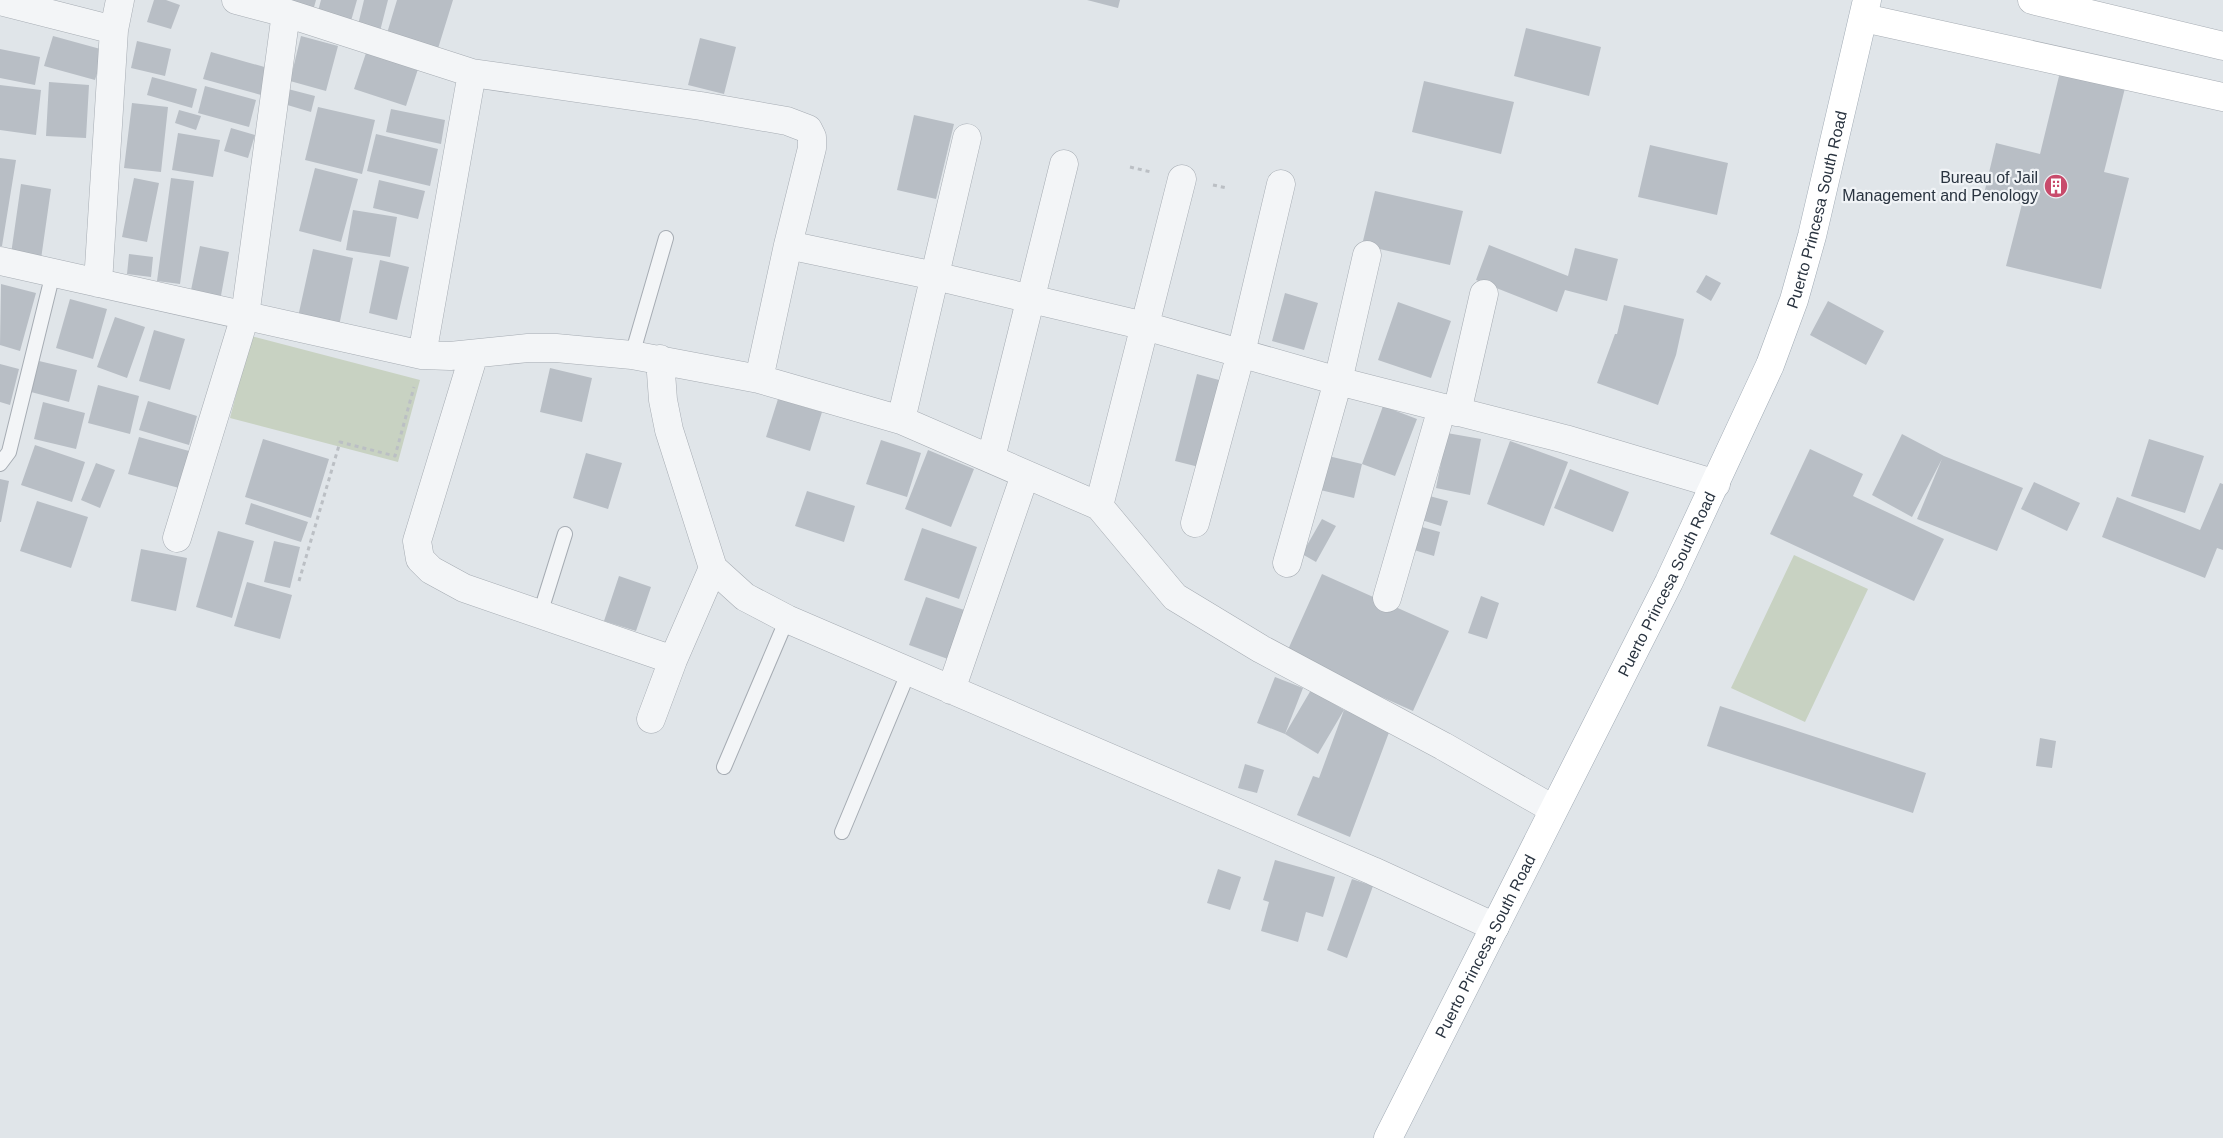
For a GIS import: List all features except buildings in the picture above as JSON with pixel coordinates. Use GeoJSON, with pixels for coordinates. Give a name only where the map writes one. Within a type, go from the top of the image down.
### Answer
{"type":"FeatureCollection","features":[{"type":"Feature","properties":{"kind":"main road"},"geometry":{"type":"LineString","coordinates":[[2032,0],[2223,46]]}},
{"type":"Feature","properties":{"kind":"main road"},"geometry":{"type":"LineString","coordinates":[[1866,9],[2223,97]]}},
{"type":"Feature","properties":{"kind":"main road","name":"Puerto Princesa South Road"},"geometry":{"type":"LineString","coordinates":[[1388,1138],[1660,599],[1716,484],[1770,365],[1794,300],[1812,236],[1866,9]]}},
{"type":"Feature","properties":{"kind":"street"},"geometry":{"type":"LineString","coordinates":[[98,283],[114,30],[120,0]]}},
{"type":"Feature","properties":{"kind":"street"},"geometry":{"type":"LineString","coordinates":[[236,0],[286,13],[472,73],[701,106],[787,121],[808,129],[812,137],[812,148],[788,245],[759,379]]}},
{"type":"Feature","properties":{"kind":"street"},"geometry":{"type":"LineString","coordinates":[[0,1],[114,30]]}},
{"type":"Feature","properties":{"kind":"street"},"geometry":{"type":"LineString","coordinates":[[177,538],[246,316],[286,13]]}},
{"type":"Feature","properties":{"kind":"street"},"geometry":{"type":"LineString","coordinates":[[422,355],[472,73]]}},
{"type":"Feature","properties":{"kind":"street"},"geometry":{"type":"LineString","coordinates":[[900,420],[967,138]]}},
{"type":"Feature","properties":{"kind":"street"},"geometry":{"type":"LineString","coordinates":[[991,458],[1064,164]]}},
{"type":"Feature","properties":{"kind":"street"},"geometry":{"type":"LineString","coordinates":[[1099,506],[1182,179]]}},
{"type":"Feature","properties":{"kind":"street"},"geometry":{"type":"LineString","coordinates":[[1195,523],[1241,353],[1281,184]]}},
{"type":"Feature","properties":{"kind":"street"},"geometry":{"type":"LineString","coordinates":[[788,245],[1032,298],[1144,326],[1338,382],[1564,440],[1716,484]]}},
{"type":"Feature","properties":{"kind":"street"},"geometry":{"type":"LineString","coordinates":[[1286,563],[1338,382],[1367,256]]}},
{"type":"Feature","properties":{"kind":"street"},"geometry":{"type":"LineString","coordinates":[[0,261],[422,355],[474,354],[528,348],[556,348],[632,355],[759,379],[900,420],[1099,506],[1175,597],[1261,649],[1443,746],[1554,809]]}},
{"type":"Feature","properties":{"kind":"street"},"geometry":{"type":"LineString","coordinates":[[1387,598],[1449,410],[1484,294]]}},
{"type":"Feature","properties":{"kind":"street"},"geometry":{"type":"LineString","coordinates":[[474,354],[417,541],[420,559],[431,570],[457,584],[673,660]]}},
{"type":"Feature","properties":{"kind":"street"},"geometry":{"type":"LineString","coordinates":[[660,359],[663,400],[669,430],[713,568],[745,597],[787,619],[1354,863],[1495,927]]}},
{"type":"Feature","properties":{"kind":"street"},"geometry":{"type":"LineString","coordinates":[[951,690],[1025,475]]}},
{"type":"Feature","properties":{"kind":"street"},"geometry":{"type":"LineString","coordinates":[[651,719],[673,660],[713,568]]}},
{"type":"Feature","properties":{"kind":"lane"},"geometry":{"type":"LineString","coordinates":[[632,355],[666,238]]}},
{"type":"Feature","properties":{"kind":"lane"},"geometry":{"type":"LineString","coordinates":[[0,464],[9,452],[53,273]]}},
{"type":"Feature","properties":{"kind":"lane"},"geometry":{"type":"LineString","coordinates":[[540,614],[565,534]]}},
{"type":"Feature","properties":{"kind":"lane"},"geometry":{"type":"LineString","coordinates":[[724,767],[787,619]]}},
{"type":"Feature","properties":{"kind":"lane"},"geometry":{"type":"LineString","coordinates":[[842,832],[909,671]]}},
{"type":"Feature","properties":{"kind":"path"},"geometry":{"type":"LineString","coordinates":[[299,581],[340,442],[395,456],[422,355]]}},
{"type":"Feature","properties":{"kind":"green space"},"geometry":{"type":"Polygon","coordinates":[[[251,336],[420,380],[398,462],[230,418],[251,336]]]}},
{"type":"Feature","properties":{"kind":"green space"},"geometry":{"type":"Polygon","coordinates":[[[1794,555],[1868,589],[1805,722],[1731,688],[1794,555]]]}},
{"type":"Feature","properties":{"kind":"place","name":"Bureau of Jail Management and Penology"},"geometry":{"type":"Point","coordinates":[2056,186]}}]}
